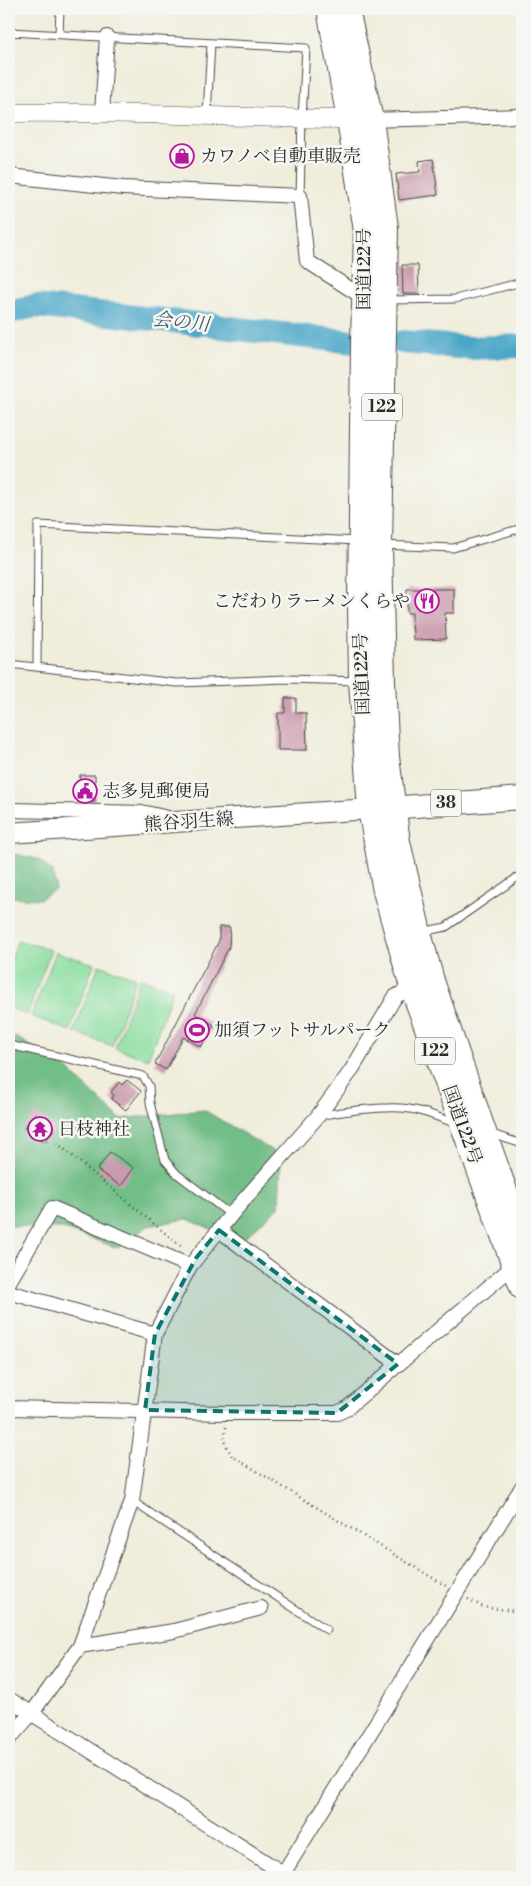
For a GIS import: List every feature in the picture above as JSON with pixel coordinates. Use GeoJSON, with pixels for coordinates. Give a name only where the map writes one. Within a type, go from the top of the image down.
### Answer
{"type":"FeatureCollection","features":[{"type":"Feature","properties":{"kind":"highway","name":"国道122号"},"geometry":{"type":"LineString","coordinates":[[329,9],[360,120]]}},
{"type":"Feature","properties":{"kind":"highway","name":"国道122号"},"geometry":{"type":"LineString","coordinates":[[347,9],[360,120],[366,232],[374,299],[370,543],[361,681],[381,808],[398,842],[419,933],[473,1129],[519,1270]]}},
{"type":"Feature","properties":{"kind":"highway","name":"国道122号"},"geometry":{"type":"LineString","coordinates":[[370,543],[384,702],[386,757],[376,846],[412,987],[522,1238]]}},
{"type":"Feature","properties":{"kind":"main road","name":"38"},"geometry":{"type":"LineString","coordinates":[[381,808],[522,798]]}},
{"type":"Feature","properties":{"kind":"main road","name":"熊谷羽生線"},"geometry":{"type":"LineString","coordinates":[[9,833],[381,808]]}},
{"type":"Feature","properties":{"kind":"street"},"geometry":{"type":"LineString","coordinates":[[102,113],[107,37]]}},
{"type":"Feature","properties":{"kind":"street"},"geometry":{"type":"LineString","coordinates":[[9,113],[207,115],[360,120],[522,116]]}},
{"type":"Feature","properties":{"kind":"street"},"geometry":{"type":"LineString","coordinates":[[9,176],[123,188],[300,196],[307,261],[374,299]]}},
{"type":"Feature","properties":{"kind":"street"},"geometry":{"type":"LineString","coordinates":[[9,810],[146,813],[158,814],[183,822]]}},
{"type":"Feature","properties":{"kind":"street"},"geometry":{"type":"LineString","coordinates":[[9,1739],[32,1713],[80,1646],[132,1501],[155,1334],[193,1262],[231,1215],[318,1116],[351,1071],[395,997],[412,987]]}},
{"type":"Feature","properties":{"kind":"street"},"geometry":{"type":"LineString","coordinates":[[9,1282],[52,1208],[193,1262]]}},
{"type":"Feature","properties":{"kind":"street"},"geometry":{"type":"LineString","coordinates":[[219,1230],[398,1364]]}},
{"type":"Feature","properties":{"kind":"street"},"geometry":{"type":"LineString","coordinates":[[9,1408],[228,1413],[337,1413],[346,1409],[398,1364],[519,1270]]}},
{"type":"Feature","properties":{"kind":"street"},"geometry":{"type":"LineString","coordinates":[[9,1292],[155,1334]]}},
{"type":"Feature","properties":{"kind":"street"},"geometry":{"type":"LineString","coordinates":[[9,1699],[285,1876],[522,1487]]}},
{"type":"Feature","properties":{"kind":"street"},"geometry":{"type":"LineString","coordinates":[[80,1646],[174,1631],[261,1608]]}},
{"type":"Feature","properties":{"kind":"lane"},"geometry":{"type":"LineString","coordinates":[[59,34],[60,9]]}},
{"type":"Feature","properties":{"kind":"lane"},"geometry":{"type":"LineString","coordinates":[[9,32],[306,48],[300,196]]}},
{"type":"Feature","properties":{"kind":"lane"},"geometry":{"type":"LineString","coordinates":[[207,115],[211,43]]}},
{"type":"Feature","properties":{"kind":"lane"},"geometry":{"type":"LineString","coordinates":[[374,299],[455,299],[522,282]]}},
{"type":"Feature","properties":{"kind":"lane"},"geometry":{"type":"LineString","coordinates":[[37,666],[38,525],[453,548],[522,528]]}},
{"type":"Feature","properties":{"kind":"lane"},"geometry":{"type":"LineString","coordinates":[[9,664],[177,682],[286,679],[361,681]]}},
{"type":"Feature","properties":{"kind":"lane"},"geometry":{"type":"LineString","coordinates":[[419,933],[446,927],[522,874]]}},
{"type":"Feature","properties":{"kind":"lane"},"geometry":{"type":"LineString","coordinates":[[9,1045],[143,1076],[149,1086],[150,1103],[165,1160],[177,1174],[231,1215]]}},
{"type":"Feature","properties":{"kind":"lane"},"geometry":{"type":"LineString","coordinates":[[318,1116],[359,1109],[403,1108],[436,1116],[522,1144]]}},
{"type":"Feature","properties":{"kind":"lane"},"geometry":{"type":"LineString","coordinates":[[132,1501],[326,1630]]}},
{"type":"Feature","properties":{"kind":"path"},"geometry":{"type":"LineString","coordinates":[[57,1142],[193,1262]]}},
{"type":"Feature","properties":{"kind":"path"},"geometry":{"type":"LineString","coordinates":[[228,1413],[224,1441],[232,1456],[483,1607],[522,1612]]}},
{"type":"Feature","properties":{"kind":"highlighted area"},"geometry":{"type":"Polygon","coordinates":[[[219,1230],[398,1364],[337,1413],[145,1410],[155,1334],[196,1258],[219,1230]]]}},
{"type":"Feature","properties":{"kind":"green space"},"geometry":{"type":"Polygon","coordinates":[[[9,853],[38,859],[53,872],[56,889],[40,899],[9,897],[9,853]]]}},
{"type":"Feature","properties":{"kind":"green space"},"geometry":{"type":"Polygon","coordinates":[[[18,940],[51,950],[27,1015],[9,1007],[9,964],[18,940]]]}},
{"type":"Feature","properties":{"kind":"green space"},"geometry":{"type":"Polygon","coordinates":[[[56,952],[94,964],[70,1031],[31,1016],[56,952]]]}},
{"type":"Feature","properties":{"kind":"green space"},"geometry":{"type":"Polygon","coordinates":[[[99,965],[136,978],[112,1046],[74,1032],[99,965]]]}},
{"type":"Feature","properties":{"kind":"green space"},"geometry":{"type":"Polygon","coordinates":[[[140,978],[173,990],[148,1059],[115,1048],[140,978]]]}},
{"type":"Feature","properties":{"kind":"green space"},"geometry":{"type":"Polygon","coordinates":[[[9,1033],[62,1064],[120,1119],[204,1110],[281,1156],[279,1207],[241,1241],[187,1219],[148,1226],[118,1248],[61,1228],[9,1226],[9,1033]]]}},
{"type":"Feature","properties":{"kind":"building"},"geometry":{"type":"Polygon","coordinates":[[[433,159],[438,195],[399,200],[396,174],[420,172],[419,161],[433,159]]]}},
{"type":"Feature","properties":{"kind":"building"},"geometry":{"type":"Polygon","coordinates":[[[402,265],[418,265],[419,294],[403,294],[402,265]]]}},
{"type":"Feature","properties":{"kind":"building"},"geometry":{"type":"Polygon","coordinates":[[[407,589],[454,589],[454,613],[445,613],[446,639],[413,640],[412,613],[407,613],[407,589]]]}},
{"type":"Feature","properties":{"kind":"building"},"geometry":{"type":"Polygon","coordinates":[[[285,698],[296,698],[296,713],[306,713],[307,750],[278,750],[278,713],[285,713],[285,698]]]}},
{"type":"Feature","properties":{"kind":"building"},"geometry":{"type":"Polygon","coordinates":[[[80,775],[95,775],[95,802],[80,802],[80,775]]]}},
{"type":"Feature","properties":{"kind":"building"},"geometry":{"type":"Polygon","coordinates":[[[219,927],[230,927],[229,947],[195,1014],[214,1025],[201,1047],[183,1037],[166,1070],[155,1064],[219,941],[219,927]]]}},
{"type":"Feature","properties":{"kind":"building"},"geometry":{"type":"Polygon","coordinates":[[[127,1080],[141,1091],[126,1110],[111,1099],[114,1095],[111,1092],[119,1082],[122,1085],[127,1080]]]}},
{"type":"Feature","properties":{"kind":"building"},"geometry":{"type":"Polygon","coordinates":[[[35,1113],[55,1128],[45,1142],[24,1128],[35,1113]]]}},
{"type":"Feature","properties":{"kind":"building"},"geometry":{"type":"Polygon","coordinates":[[[110,1152],[134,1168],[121,1186],[97,1170],[110,1152]]]}},
{"type":"Feature","properties":{"kind":"waterway","name":"会の川"},"geometry":{"type":"LineString","coordinates":[[9,312],[35,306],[212,324],[221,327],[353,342]]}},
{"type":"Feature","properties":{"kind":"waterway","name":"会の川"},"geometry":{"type":"LineString","coordinates":[[403,342],[469,348],[522,346]]}},
{"type":"Feature","properties":{"kind":"place","name":"カワノベ自動車販売"},"geometry":{"type":"Point","coordinates":[182,156]}},
{"type":"Feature","properties":{"kind":"place","name":"こだわりラーメンくらや"},"geometry":{"type":"Point","coordinates":[427,601]}},
{"type":"Feature","properties":{"kind":"place","name":"志多見郵便局"},"geometry":{"type":"Point","coordinates":[85,791]}},
{"type":"Feature","properties":{"kind":"place","name":"加須フットサルパーク"},"geometry":{"type":"Point","coordinates":[197,1030]}},
{"type":"Feature","properties":{"kind":"place","name":"日枝神社"},"geometry":{"type":"Point","coordinates":[40,1129]}}]}
